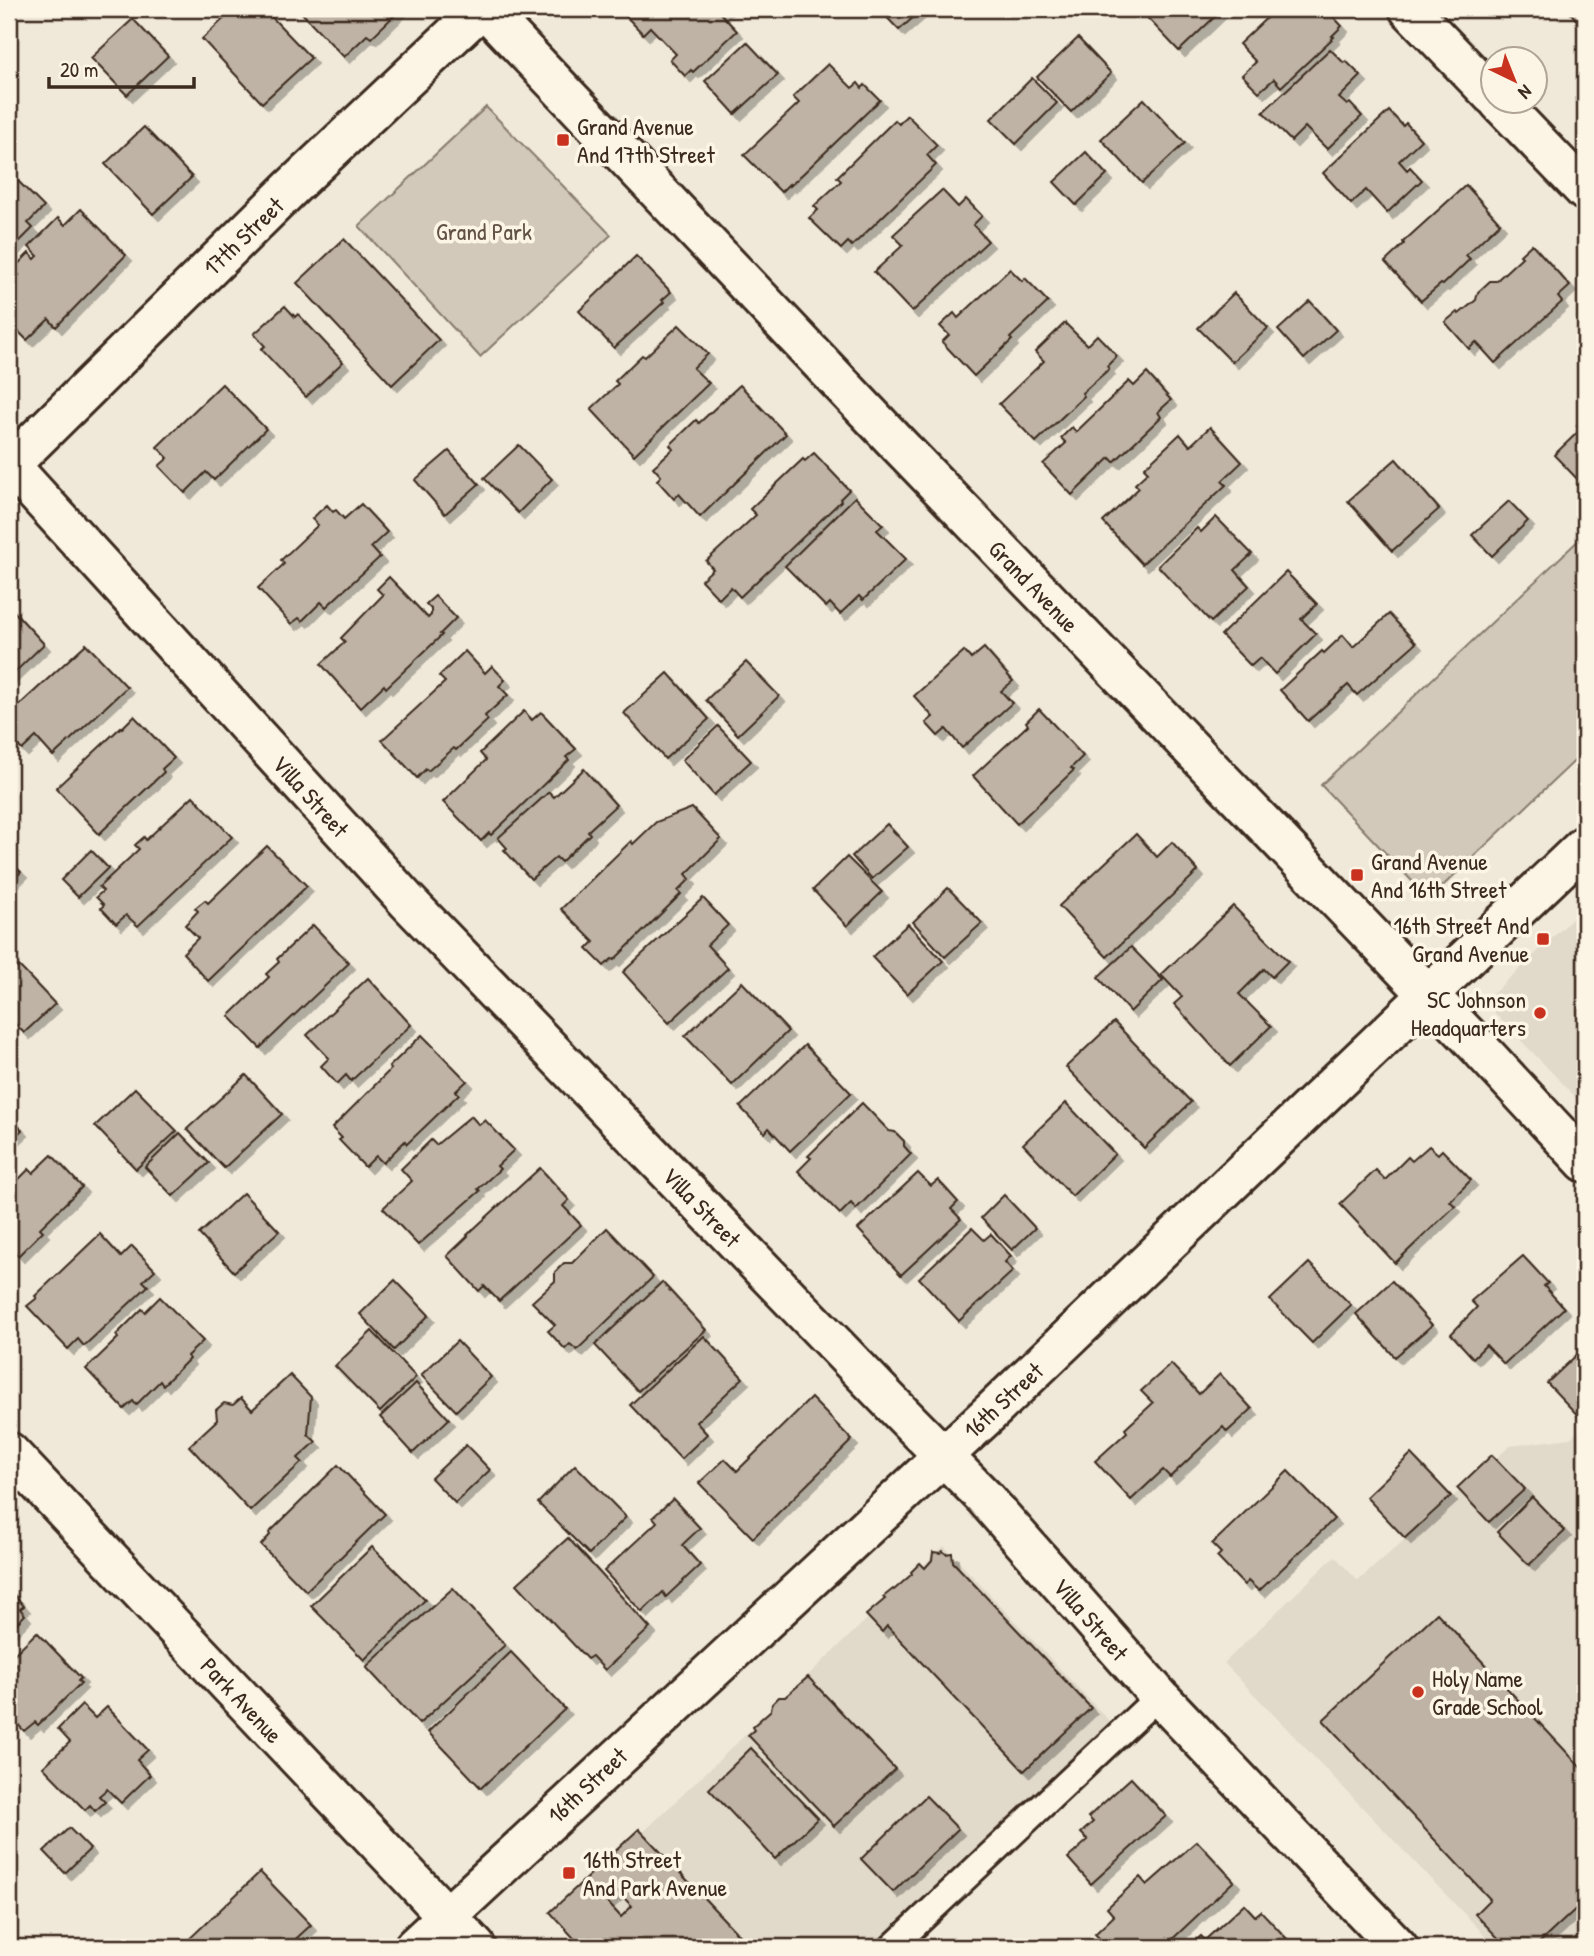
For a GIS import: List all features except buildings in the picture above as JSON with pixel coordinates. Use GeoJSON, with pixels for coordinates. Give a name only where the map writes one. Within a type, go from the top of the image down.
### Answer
{"type":"FeatureCollection","features":[{"type":"Feature","properties":{"kind":"street","name":"17th Street"},"geometry":{"type":"LineString","coordinates":[[9,465],[283,197],[483,9]]}},
{"type":"Feature","properties":{"kind":"street","name":"Grand Avenue"},"geometry":{"type":"LineString","coordinates":[[483,9],[1585,1162]]}},
{"type":"Feature","properties":{"kind":"street"},"geometry":{"type":"LineString","coordinates":[[1409,9],[1478,80]]}},
{"type":"Feature","properties":{"kind":"street"},"geometry":{"type":"LineString","coordinates":[[1513,116],[1585,191]]}},
{"type":"Feature","properties":{"kind":"street","name":"Villa Street"},"geometry":{"type":"LineString","coordinates":[[9,465],[407,901],[984,1497],[1158,1696],[1398,1947]]}},
{"type":"Feature","properties":{"kind":"street","name":"16th Street"},"geometry":{"type":"LineString","coordinates":[[414,1947],[943,1457],[1585,845]]}},
{"type":"Feature","properties":{"kind":"street","name":"Park Avenue"},"geometry":{"type":"LineString","coordinates":[[9,1452],[476,1947]]}},
{"type":"Feature","properties":{"kind":"lane"},"geometry":{"type":"LineString","coordinates":[[907,1942],[1158,1696]]}},
{"type":"Feature","properties":{"kind":"shaded area","name":"SC Johnson Headquarters"},"geometry":{"type":"Polygon","coordinates":[[[1585,907],[1585,1107],[1484,1002],[1585,907]]]}},
{"type":"Feature","properties":{"kind":"shaded area","name":"Holy Name Grade School"},"geometry":{"type":"Polygon","coordinates":[[[1585,1426],[1585,1947],[1496,1947],[1224,1663],[1335,1556],[1358,1581],[1510,1446],[1570,1438],[1585,1426]]]}},
{"type":"Feature","properties":{"kind":"shaded area"},"geometry":{"type":"Polygon","coordinates":[[[944,1546],[1113,1725],[878,1947],[583,1947],[554,1917],[944,1546]]]}},
{"type":"Feature","properties":{"kind":"green space","name":"Grand Park"},"geometry":{"type":"Polygon","coordinates":[[[486,107],[611,235],[480,357],[359,226],[486,107]]]}},
{"type":"Feature","properties":{"kind":"green space"},"geometry":{"type":"Polygon","coordinates":[[[1585,534],[1585,751],[1429,899],[1321,785],[1585,534]]]}},
{"type":"Feature","properties":{"kind":"place","name":"Grand Avenue And 17th Street"},"geometry":{"type":"Point","coordinates":[563,140]}},
{"type":"Feature","properties":{"kind":"place","name":"Grand Avenue And 16th Street"},"geometry":{"type":"Point","coordinates":[1357,875]}},
{"type":"Feature","properties":{"kind":"place","name":"16th Street And Grand Avenue"},"geometry":{"type":"Point","coordinates":[1543,939]}},
{"type":"Feature","properties":{"kind":"place","name":"SC Johnson Headquarters"},"geometry":{"type":"Point","coordinates":[1540,1013]}},
{"type":"Feature","properties":{"kind":"place","name":"Holy Name Grade School"},"geometry":{"type":"Point","coordinates":[1418,1692]}},
{"type":"Feature","properties":{"kind":"place","name":"16th Street And Park Avenue"},"geometry":{"type":"Point","coordinates":[569,1873]}}]}
